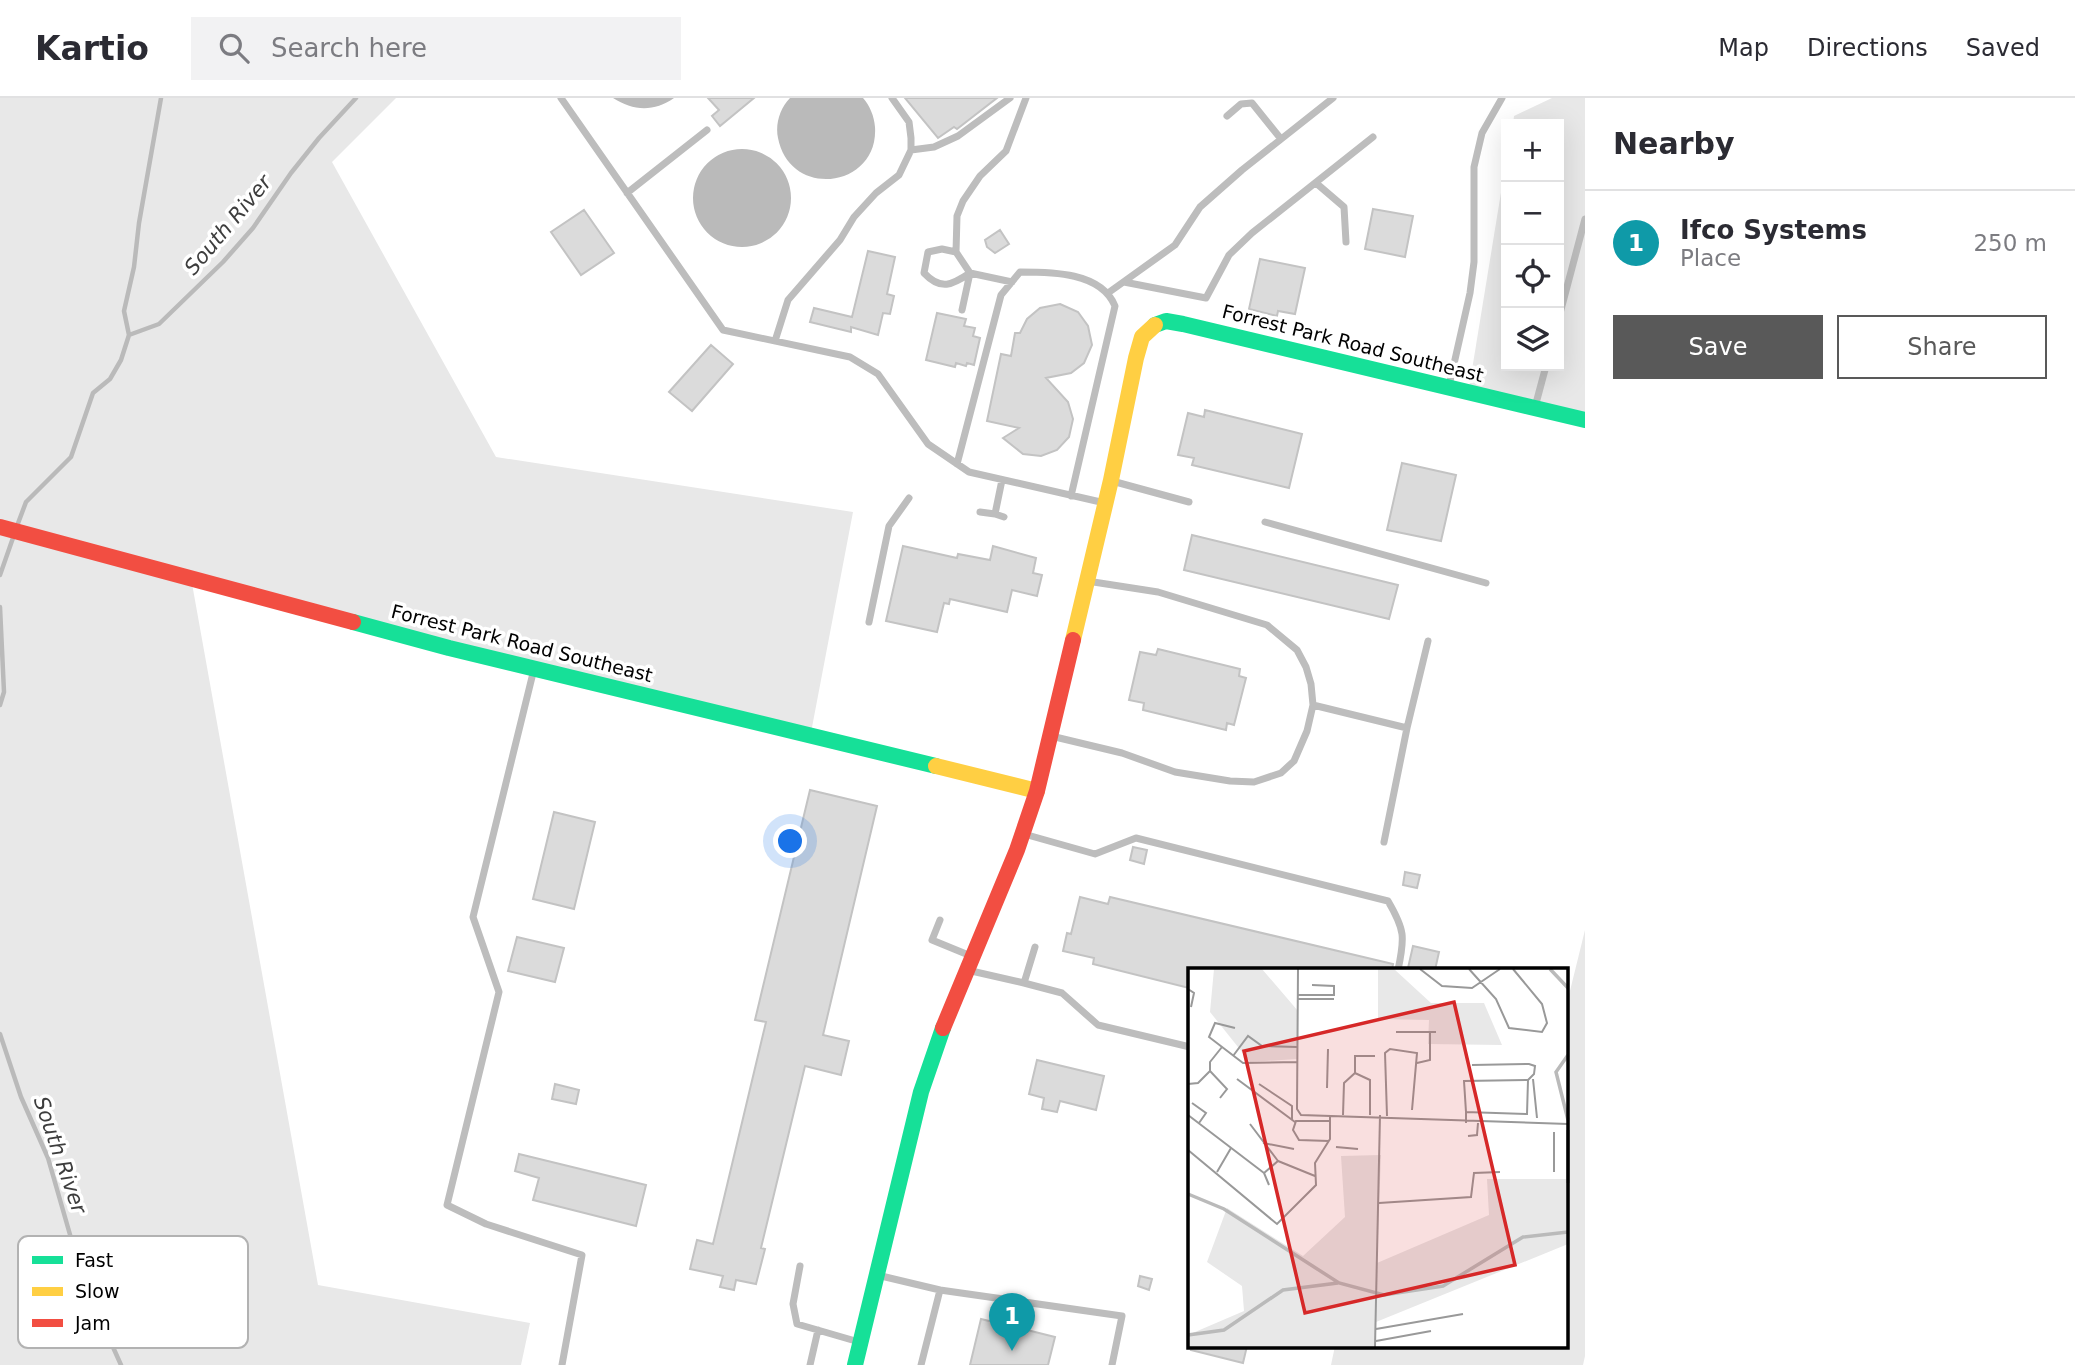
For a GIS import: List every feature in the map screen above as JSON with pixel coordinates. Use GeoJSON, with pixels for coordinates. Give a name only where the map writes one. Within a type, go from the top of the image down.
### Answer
{"type":"FeatureCollection","features":[{"type":"Feature","properties":{"kind":"street","name":"Forrest Park Road Southeast"},"geometry":{"type":"LineString","coordinates":[[1111,480],[1142,337],[1153,326],[1166,321],[1585,420]]}},
{"type":"Feature","properties":{"kind":"street"},"geometry":{"type":"LineString","coordinates":[[855,1365],[921,1091],[947,1016],[1037,791],[1111,480]]}},
{"type":"Feature","properties":{"kind":"street","name":"Forrest Park Road Southeast"},"geometry":{"type":"LineString","coordinates":[[0,527],[449,648],[1037,791]]}},
{"type":"Feature","properties":{"kind":"lane"},"geometry":{"type":"LineString","coordinates":[[561,98],[723,330],[850,357],[878,374],[928,444],[969,472],[1105,503]]}},
{"type":"Feature","properties":{"kind":"lane"},"geometry":{"type":"LineString","coordinates":[[775,341],[788,300],[840,240],[854,217],[899,175],[911,150],[909,122],[892,98]]}},
{"type":"Feature","properties":{"kind":"lane"},"geometry":{"type":"LineString","coordinates":[[911,150],[934,147],[958,136],[1010,98]]}},
{"type":"Feature","properties":{"kind":"lane"},"geometry":{"type":"LineString","coordinates":[[1012,282],[970,273],[956,252],[957,216],[963,201],[980,176],[1006,151],[1026,98]]}},
{"type":"Feature","properties":{"kind":"lane"},"geometry":{"type":"LineString","coordinates":[[1108,293],[1175,245],[1199,207],[1333,98]]}},
{"type":"Feature","properties":{"kind":"lane"},"geometry":{"type":"LineString","coordinates":[[1448,387],[1470,293],[1474,262],[1474,167],[1482,133],[1502,98]]}},
{"type":"Feature","properties":{"kind":"lane"},"geometry":{"type":"LineString","coordinates":[[1227,116],[1241,104],[1252,103],[1281,139]]}},
{"type":"Feature","properties":{"kind":"lane"},"geometry":{"type":"LineString","coordinates":[[628,193],[707,130]]}},
{"type":"Feature","properties":{"kind":"lane"},"geometry":{"type":"LineString","coordinates":[[1124,282],[1206,298],[1229,255],[1252,233],[1373,137]]}},
{"type":"Feature","properties":{"kind":"lane"},"geometry":{"type":"LineString","coordinates":[[1316,183],[1343,207],[1346,242]]}},
{"type":"Feature","properties":{"kind":"lane"},"geometry":{"type":"LineString","coordinates":[[1561,308],[1585,219]]}},
{"type":"Feature","properties":{"kind":"lane"},"geometry":{"type":"LineString","coordinates":[[956,252],[942,249],[928,253],[924,273],[932,281],[946,285],[970,273]]}},
{"type":"Feature","properties":{"kind":"lane"},"geometry":{"type":"LineString","coordinates":[[957,464],[1001,295],[1020,272],[1042,272],[1089,281],[1102,287],[1115,306],[1071,496]]}},
{"type":"Feature","properties":{"kind":"lane"},"geometry":{"type":"LineString","coordinates":[[962,310],[970,273]]}},
{"type":"Feature","properties":{"kind":"lane"},"geometry":{"type":"LineString","coordinates":[[1535,408],[1545,371]]}},
{"type":"Feature","properties":{"kind":"lane"},"geometry":{"type":"LineString","coordinates":[[995,514],[1002,480]]}},
{"type":"Feature","properties":{"kind":"lane"},"geometry":{"type":"LineString","coordinates":[[1111,480],[1189,502]]}},
{"type":"Feature","properties":{"kind":"lane"},"geometry":{"type":"LineString","coordinates":[[869,622],[889,526],[909,498]]}},
{"type":"Feature","properties":{"kind":"lane"},"geometry":{"type":"LineString","coordinates":[[980,512],[1004,517]]}},
{"type":"Feature","properties":{"kind":"lane"},"geometry":{"type":"LineString","coordinates":[[1265,522],[1486,583]]}},
{"type":"Feature","properties":{"kind":"lane"},"geometry":{"type":"LineString","coordinates":[[1050,736],[1122,753],[1175,772],[1254,782],[1281,774],[1294,761],[1307,731],[1313,705],[1306,667],[1297,650],[1267,625],[1158,592],[1087,581]]}},
{"type":"Feature","properties":{"kind":"lane"},"geometry":{"type":"LineString","coordinates":[[1384,842],[1428,640]]}},
{"type":"Feature","properties":{"kind":"lane"},"geometry":{"type":"LineString","coordinates":[[534,669],[473,917],[499,992],[447,1205],[486,1224],[582,1255],[562,1365]]}},
{"type":"Feature","properties":{"kind":"lane"},"geometry":{"type":"LineString","coordinates":[[1313,705],[1408,728]]}},
{"type":"Feature","properties":{"kind":"lane"},"geometry":{"type":"LineString","coordinates":[[1022,833],[1095,854],[1136,838],[1388,901],[1401,923],[1403,936],[1398,968]]}},
{"type":"Feature","properties":{"kind":"lane"},"geometry":{"type":"LineString","coordinates":[[940,920],[932,940],[969,963],[1024,983],[1062,993],[1098,1025],[1188,1047]]}},
{"type":"Feature","properties":{"kind":"lane"},"geometry":{"type":"LineString","coordinates":[[1024,983],[1035,947]]}},
{"type":"Feature","properties":{"kind":"lane"},"geometry":{"type":"LineString","coordinates":[[800,1266],[793,1304],[797,1324],[860,1343]]}},
{"type":"Feature","properties":{"kind":"lane"},"geometry":{"type":"LineString","coordinates":[[877,1275],[940,1290],[1122,1316],[1112,1365]]}},
{"type":"Feature","properties":{"kind":"lane"},"geometry":{"type":"LineString","coordinates":[[921,1365],[940,1290]]}},
{"type":"Feature","properties":{"kind":"lane"},"geometry":{"type":"LineString","coordinates":[[810,1365],[818,1330]]}},
{"type":"Feature","properties":{"kind":"shaded area"},"geometry":{"type":"Polygon","coordinates":[[[0,98],[396,98],[332,162],[496,457],[853,512],[809,743],[191,578],[318,1285],[530,1323],[521,1365],[0,1365],[0,98]]]}},
{"type":"Feature","properties":{"kind":"shaded area"},"geometry":{"type":"Polygon","coordinates":[[[613,98],[674,98],[659,106],[644,108],[613,98]]]}},
{"type":"Feature","properties":{"kind":"shaded area"},"geometry":{"type":"Polygon","coordinates":[[[790,98],[863,98],[871,111],[875,127],[872,148],[863,163],[849,174],[832,179],[815,178],[799,171],[786,158],[777,133],[779,116],[790,98]]]}},
{"type":"Feature","properties":{"kind":"shaded area"},"geometry":{"type":"Polygon","coordinates":[[[1552,98],[1585,98],[1585,423],[1469,388],[1501,193],[1501,371],[1564,371],[1564,119],[1514,119],[1514,116],[1552,98]]]}},
{"type":"Feature","properties":{"kind":"shaded area"},"geometry":{"type":"Polygon","coordinates":[[[742,149],[769,157],[783,171],[791,198],[783,225],[769,239],[742,247],[715,239],[701,225],[693,198],[701,171],[715,157],[742,149]]]}},
{"type":"Feature","properties":{"kind":"shaded area"},"geometry":{"type":"Polygon","coordinates":[[[1585,930],[1583,1365],[1331,1365],[1335,1348],[1568,1348],[1568,999],[1585,930]]]}},
{"type":"Feature","properties":{"kind":"building"},"geometry":{"type":"Polygon","coordinates":[[[708,98],[754,98],[720,126],[712,116],[719,110],[708,98]]]}},
{"type":"Feature","properties":{"kind":"building"},"geometry":{"type":"Polygon","coordinates":[[[905,98],[997,98],[957,129],[954,127],[938,138],[905,98]]]}},
{"type":"Feature","properties":{"kind":"building"},"geometry":{"type":"Polygon","coordinates":[[[1373,209],[1413,216],[1405,257],[1365,249],[1373,209]]]}},
{"type":"Feature","properties":{"kind":"building"},"geometry":{"type":"Polygon","coordinates":[[[584,210],[614,253],[581,275],[551,232],[584,210]]]}},
{"type":"Feature","properties":{"kind":"building"},"geometry":{"type":"Polygon","coordinates":[[[1000,230],[1009,244],[995,253],[987,247],[985,240],[1000,230]]]}},
{"type":"Feature","properties":{"kind":"building"},"geometry":{"type":"Polygon","coordinates":[[[868,251],[895,257],[887,294],[894,296],[890,314],[883,313],[878,335],[851,327],[851,332],[810,322],[814,308],[852,317],[868,251]]]}},
{"type":"Feature","properties":{"kind":"building"},"geometry":{"type":"Polygon","coordinates":[[[1260,259],[1305,268],[1295,314],[1278,311],[1277,316],[1249,309],[1260,259]]]}},
{"type":"Feature","properties":{"kind":"building"},"geometry":{"type":"Polygon","coordinates":[[[1060,304],[1078,312],[1088,326],[1092,345],[1084,363],[1071,373],[1046,378],[1068,402],[1073,419],[1069,437],[1057,450],[1041,456],[1023,454],[1003,438],[1019,428],[987,421],[1001,354],[1011,356],[1015,333],[1020,333],[1027,319],[1040,308],[1060,304]]]}},
{"type":"Feature","properties":{"kind":"building"},"geometry":{"type":"Polygon","coordinates":[[[937,313],[966,319],[964,326],[975,328],[973,336],[980,338],[974,365],[956,363],[955,367],[926,360],[937,313]]]}},
{"type":"Feature","properties":{"kind":"building"},"geometry":{"type":"Polygon","coordinates":[[[711,345],[733,364],[692,411],[669,392],[711,345]]]}},
{"type":"Feature","properties":{"kind":"building"},"geometry":{"type":"Polygon","coordinates":[[[1205,410],[1302,434],[1289,488],[1192,465],[1194,458],[1178,455],[1188,413],[1204,417],[1205,410]]]}},
{"type":"Feature","properties":{"kind":"building"},"geometry":{"type":"Polygon","coordinates":[[[1402,463],[1456,475],[1441,541],[1387,530],[1402,463]]]}},
{"type":"Feature","properties":{"kind":"building"},"geometry":{"type":"Polygon","coordinates":[[[1192,535],[1398,585],[1389,619],[1184,570],[1192,535]]]}},
{"type":"Feature","properties":{"kind":"building"},"geometry":{"type":"Polygon","coordinates":[[[903,546],[957,558],[958,554],[990,560],[993,546],[1036,558],[1033,573],[1042,575],[1037,596],[1012,590],[1007,612],[950,599],[949,604],[944,603],[937,632],[886,621],[903,546]]]}},
{"type":"Feature","properties":{"kind":"building"},"geometry":{"type":"Polygon","coordinates":[[[1158,649],[1240,669],[1239,676],[1246,678],[1234,725],[1227,723],[1226,730],[1143,710],[1144,703],[1129,700],[1140,652],[1156,655],[1158,649]]]}},
{"type":"Feature","properties":{"kind":"building"},"geometry":{"type":"Polygon","coordinates":[[[810,790],[877,806],[823,1035],[849,1041],[841,1075],[805,1066],[761,1248],[765,1249],[756,1284],[736,1280],[734,1290],[720,1287],[723,1276],[690,1269],[697,1240],[713,1244],[766,1022],[755,1020],[810,790]]]}},
{"type":"Feature","properties":{"kind":"building"},"geometry":{"type":"Polygon","coordinates":[[[554,812],[595,822],[574,909],[533,899],[554,812]]]}},
{"type":"Feature","properties":{"kind":"building"},"geometry":{"type":"Polygon","coordinates":[[[1133,847],[1147,850],[1144,864],[1130,860],[1133,847]]]}},
{"type":"Feature","properties":{"kind":"building"},"geometry":{"type":"Polygon","coordinates":[[[1405,872],[1420,875],[1417,888],[1403,885],[1405,872]]]}},
{"type":"Feature","properties":{"kind":"building"},"geometry":{"type":"Polygon","coordinates":[[[1080,897],[1108,904],[1110,897],[1393,964],[1392,968],[1188,968],[1188,988],[1093,964],[1094,958],[1063,951],[1067,933],[1071,934],[1080,897]]]}},
{"type":"Feature","properties":{"kind":"building"},"geometry":{"type":"Polygon","coordinates":[[[517,937],[564,948],[555,982],[508,971],[517,937]]]}},
{"type":"Feature","properties":{"kind":"building"},"geometry":{"type":"Polygon","coordinates":[[[1413,946],[1439,952],[1435,968],[1408,968],[1413,946]]]}},
{"type":"Feature","properties":{"kind":"building"},"geometry":{"type":"Polygon","coordinates":[[[1037,1060],[1104,1076],[1096,1110],[1060,1101],[1057,1112],[1042,1109],[1044,1098],[1029,1094],[1037,1060]]]}},
{"type":"Feature","properties":{"kind":"building"},"geometry":{"type":"Polygon","coordinates":[[[555,1084],[579,1090],[576,1104],[552,1099],[555,1084]]]}},
{"type":"Feature","properties":{"kind":"building"},"geometry":{"type":"Polygon","coordinates":[[[519,1154],[646,1185],[636,1226],[533,1200],[539,1178],[515,1171],[519,1154]]]}},
{"type":"Feature","properties":{"kind":"building"},"geometry":{"type":"Polygon","coordinates":[[[1140,1276],[1152,1279],[1149,1290],[1138,1286],[1140,1276]]]}},
{"type":"Feature","properties":{"kind":"building"},"geometry":{"type":"Polygon","coordinates":[[[1016,1318],[1028,1322],[1027,1330],[1055,1337],[1048,1365],[970,1365],[981,1319],[1013,1327],[1016,1318]]]}},
{"type":"Feature","properties":{"kind":"building"},"geometry":{"type":"Polygon","coordinates":[[[1192,1348],[1247,1348],[1243,1363],[1192,1348]]]}},
{"type":"Feature","properties":{"kind":"waterway"},"geometry":{"type":"LineString","coordinates":[[17,526],[26,502],[71,457],[93,393],[110,379],[121,360],[129,335],[124,311],[134,267],[161,98]]}},
{"type":"Feature","properties":{"kind":"waterway","name":"South River"},"geometry":{"type":"LineString","coordinates":[[129,335],[159,324],[223,262],[253,228],[319,138],[356,98]]}},
{"type":"Feature","properties":{"kind":"waterway","name":"South River"},"geometry":{"type":"LineString","coordinates":[[0,575],[14,535]]}},
{"type":"Feature","properties":{"kind":"waterway","name":"South River"},"geometry":{"type":"LineString","coordinates":[[0,607],[4,692],[0,705]]}},
{"type":"Feature","properties":{"kind":"waterway","name":"South River"},"geometry":{"type":"LineString","coordinates":[[0,1034],[21,1097],[48,1158],[70,1236]]}},
{"type":"Feature","properties":{"kind":"waterway","name":"South River"},"geometry":{"type":"LineString","coordinates":[[113,1348],[121,1365]]}},
{"type":"Feature","properties":{"kind":"traffic: fast"},"geometry":{"type":"LineString","coordinates":[[1155,325],[1166,321],[1183,324],[1585,420]]}},
{"type":"Feature","properties":{"kind":"traffic: fast"},"geometry":{"type":"LineString","coordinates":[[353,622],[449,648],[936,766]]}},
{"type":"Feature","properties":{"kind":"traffic: fast"},"geometry":{"type":"LineString","coordinates":[[855,1365],[921,1092],[943,1028]]}},
{"type":"Feature","properties":{"kind":"traffic: slow"},"geometry":{"type":"LineString","coordinates":[[1073,640],[1111,480],[1136,358],[1142,337],[1155,325]]}},
{"type":"Feature","properties":{"kind":"traffic: slow"},"geometry":{"type":"LineString","coordinates":[[936,766],[1037,791]]}},
{"type":"Feature","properties":{"kind":"traffic: jam"},"geometry":{"type":"LineString","coordinates":[[0,527],[353,622]]}},
{"type":"Feature","properties":{"kind":"traffic: jam"},"geometry":{"type":"LineString","coordinates":[[943,1028],[1017,850],[1037,791],[1073,640]]}},
{"type":"Feature","properties":{"kind":"place","name":"Ifco Systems"},"geometry":{"type":"Point","coordinates":[1012,1351]}}]}
